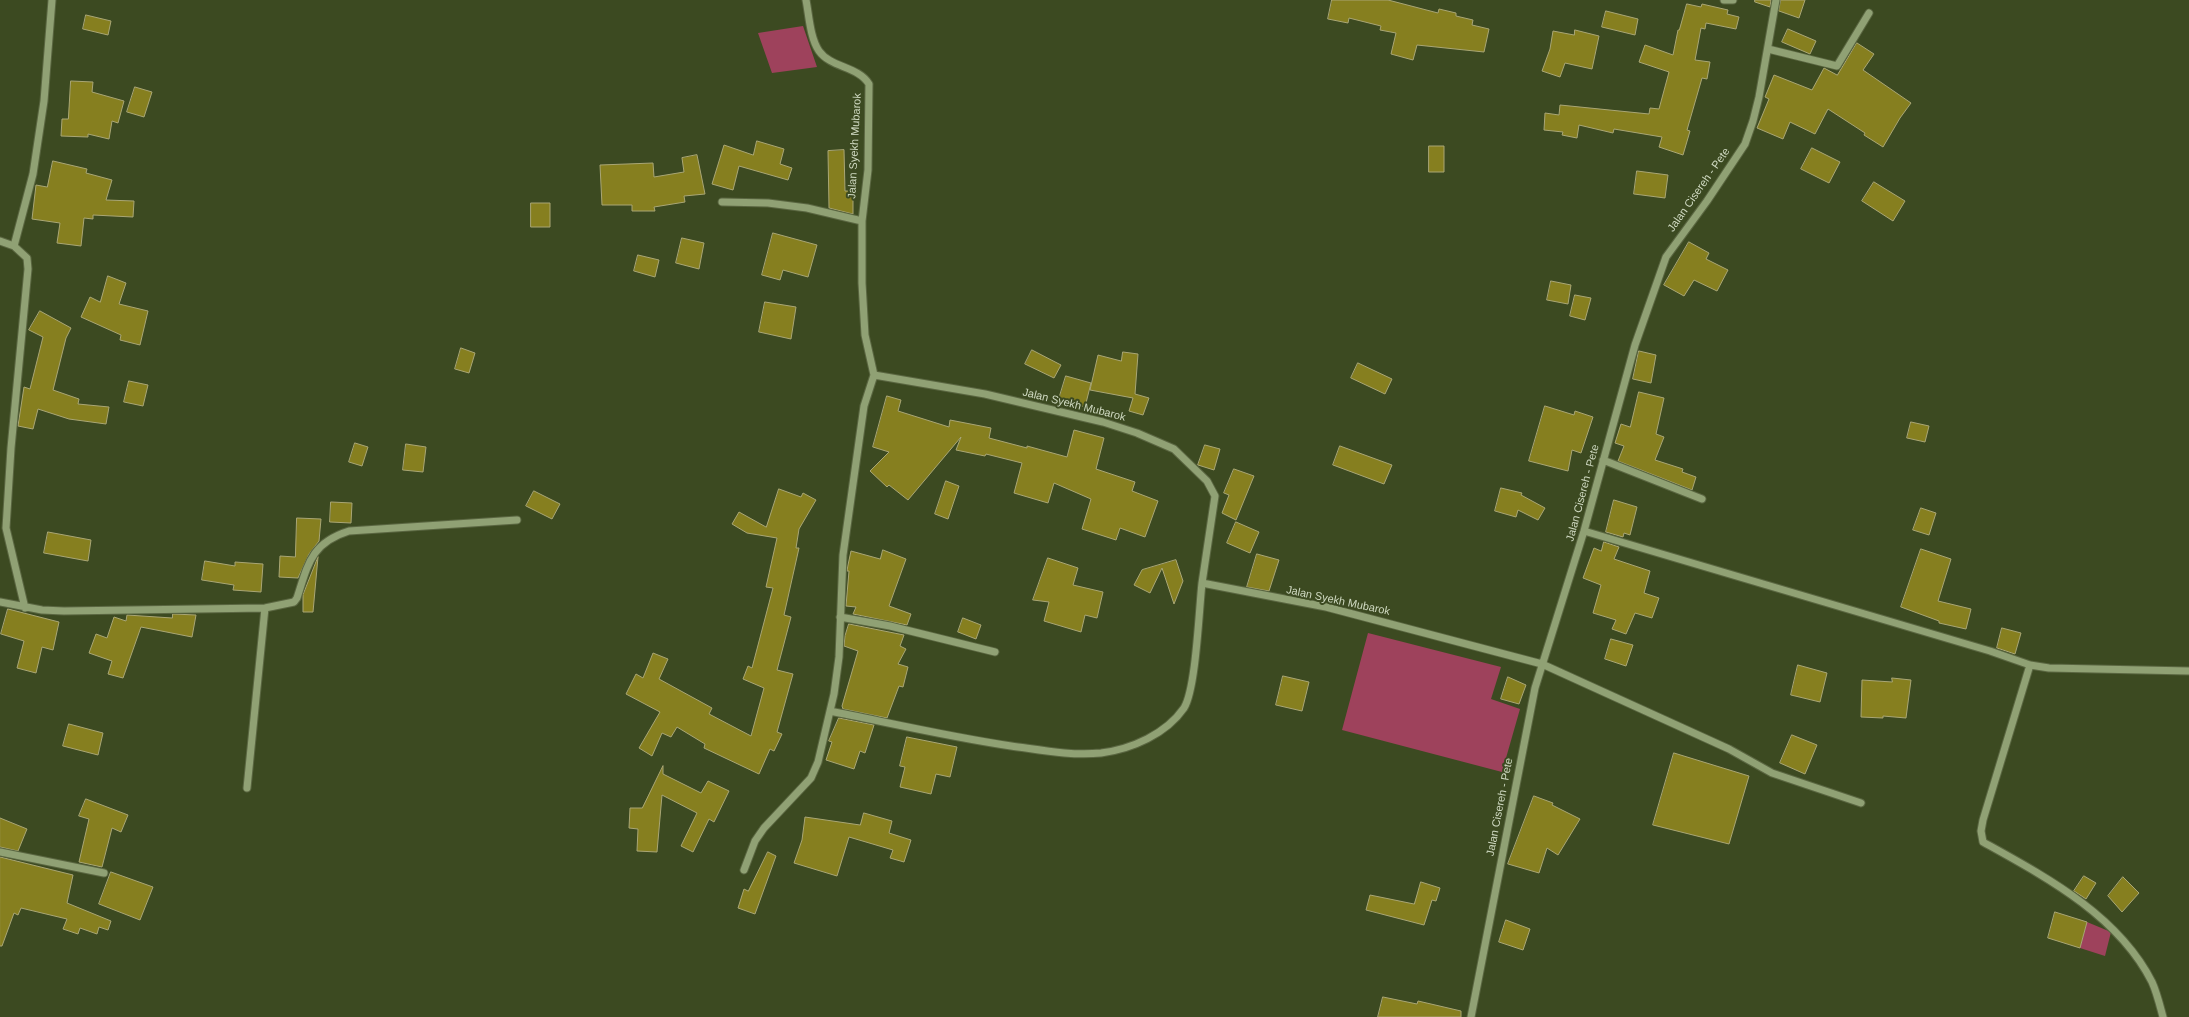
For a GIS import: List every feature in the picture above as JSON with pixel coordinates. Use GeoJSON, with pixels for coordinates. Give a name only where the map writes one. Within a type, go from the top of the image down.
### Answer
{"type":"FeatureCollection","features":[{"type":"Feature","properties":{"kind":"street"},"geometry":{"type":"LineString","coordinates":[[14,246],[33,174],[44,101],[52,0]]}},
{"type":"Feature","properties":{"kind":"street","name":"Jalan Syekh Mubarok"},"geometry":{"type":"LineString","coordinates":[[806,0],[818,50],[836,64],[865,78],[869,84],[868,163],[862,221],[862,283],[865,335],[874,375],[985,394],[1103,422],[1137,432],[1174,449],[1207,481],[1215,496],[1202,583],[1326,607],[1542,664],[1729,749],[1772,774],[1861,803]]}},
{"type":"Feature","properties":{"kind":"street"},"geometry":{"type":"LineString","coordinates":[[1724,0],[1733,0]]}},
{"type":"Feature","properties":{"kind":"street","name":"Jalan Cisereh - Pete"},"geometry":{"type":"LineString","coordinates":[[1471,1017],[1533,696],[1584,531],[1644,316],[1666,257],[1707,201],[1745,144],[1753,121],[1768,49],[1776,0]]}},
{"type":"Feature","properties":{"kind":"street"},"geometry":{"type":"LineString","coordinates":[[1768,49],[1837,66],[1869,12]]}},
{"type":"Feature","properties":{"kind":"street"},"geometry":{"type":"LineString","coordinates":[[722,202],[768,202],[807,208],[862,221]]}},
{"type":"Feature","properties":{"kind":"street"},"geometry":{"type":"LineString","coordinates":[[0,241],[14,246],[27,258],[28,269],[11,448],[6,528],[25,608]]}},
{"type":"Feature","properties":{"kind":"street"},"geometry":{"type":"LineString","coordinates":[[744,870],[755,841],[764,828],[811,778],[818,762],[830,711],[839,657],[843,555],[863,414],[874,375]]}},
{"type":"Feature","properties":{"kind":"street"},"geometry":{"type":"LineString","coordinates":[[1603,460],[1702,499]]}},
{"type":"Feature","properties":{"kind":"street"},"geometry":{"type":"LineString","coordinates":[[0,602],[25,608],[64,611],[265,608],[294,602],[297,598],[312,557],[321,545],[332,537],[349,531],[517,520]]}},
{"type":"Feature","properties":{"kind":"street"},"geometry":{"type":"LineString","coordinates":[[1584,531],[1975,646],[2030,665],[2049,668],[2189,670]]}},
{"type":"Feature","properties":{"kind":"street"},"geometry":{"type":"LineString","coordinates":[[830,711],[982,741],[1067,754],[1102,752],[1130,745],[1154,735],[1169,725],[1184,707],[1192,686],[1202,583]]}},
{"type":"Feature","properties":{"kind":"street"},"geometry":{"type":"LineString","coordinates":[[247,788],[265,608]]}},
{"type":"Feature","properties":{"kind":"street"},"geometry":{"type":"LineString","coordinates":[[840,617],[890,626],[996,652]]}},
{"type":"Feature","properties":{"kind":"street"},"geometry":{"type":"LineString","coordinates":[[2030,665],[1983,820],[1981,831],[1983,842],[2031,868],[2077,898],[2107,924],[2135,955],[2149,977],[2163,1017]]}},
{"type":"Feature","properties":{"kind":"street"},"geometry":{"type":"LineString","coordinates":[[0,852],[104,873]]}},
{"type":"Feature","properties":{"kind":"shaded area"},"geometry":{"type":"Polygon","coordinates":[[[803,26],[817,67],[772,73],[758,33],[803,26]]]}},
{"type":"Feature","properties":{"kind":"shaded area"},"geometry":{"type":"Polygon","coordinates":[[[1368,633],[1501,667],[1491,699],[1520,709],[1502,772],[1342,730],[1368,633]]]}},
{"type":"Feature","properties":{"kind":"shaded area"},"geometry":{"type":"Polygon","coordinates":[[[2087,922],[2111,932],[2105,956],[2080,948],[2087,922]]]}},
{"type":"Feature","properties":{"kind":"building"},"geometry":{"type":"Polygon","coordinates":[[[1332,0],[1388,0],[1438,13],[1439,9],[1456,13],[1456,16],[1473,20],[1472,25],[1489,29],[1484,52],[1417,45],[1413,60],[1391,54],[1396,33],[1380,30],[1381,26],[1349,18],[1348,23],[1328,19],[1332,0]]]}},
{"type":"Feature","properties":{"kind":"building"},"geometry":{"type":"Polygon","coordinates":[[[1755,0],[1771,0],[1770,7],[1755,2],[1755,0]]]}},
{"type":"Feature","properties":{"kind":"building"},"geometry":{"type":"Polygon","coordinates":[[[1781,0],[1805,0],[1799,18],[1779,11],[1781,0]]]}},
{"type":"Feature","properties":{"kind":"building"},"geometry":{"type":"Polygon","coordinates":[[[1687,4],[1701,7],[1702,4],[1728,10],[1727,14],[1739,17],[1736,29],[1706,23],[1705,29],[1701,28],[1695,60],[1710,62],[1707,79],[1702,78],[1687,130],[1690,131],[1683,155],[1659,147],[1662,137],[1614,129],[1613,133],[1579,125],[1577,138],[1562,135],[1563,132],[1544,130],[1545,113],[1559,115],[1560,105],[1649,114],[1650,108],[1659,109],[1669,72],[1639,62],[1645,45],[1673,55],[1678,30],[1687,4]]]}},
{"type":"Feature","properties":{"kind":"building"},"geometry":{"type":"Polygon","coordinates":[[[1606,11],[1638,19],[1635,35],[1602,27],[1606,11]]]}},
{"type":"Feature","properties":{"kind":"building"},"geometry":{"type":"Polygon","coordinates":[[[86,15],[111,21],[108,35],[83,29],[86,15]]]}},
{"type":"Feature","properties":{"kind":"building"},"geometry":{"type":"Polygon","coordinates":[[[1788,29],[1816,41],[1810,54],[1782,42],[1788,29]]]}},
{"type":"Feature","properties":{"kind":"building"},"geometry":{"type":"Polygon","coordinates":[[[1575,30],[1599,36],[1592,69],[1565,63],[1560,77],[1542,71],[1550,49],[1553,31],[1574,35],[1575,30]]]}},
{"type":"Feature","properties":{"kind":"building"},"geometry":{"type":"Polygon","coordinates":[[[1857,43],[1874,54],[1863,70],[1911,103],[1900,118],[1883,147],[1864,135],[1865,133],[1828,109],[1815,134],[1790,122],[1783,139],[1757,128],[1769,99],[1765,97],[1774,75],[1812,90],[1824,68],[1837,75],[1857,43]]]}},
{"type":"Feature","properties":{"kind":"building"},"geometry":{"type":"Polygon","coordinates":[[[71,81],[93,82],[92,92],[124,101],[118,123],[112,121],[109,139],[88,134],[88,137],[61,136],[62,119],[68,119],[71,81]]]}},
{"type":"Feature","properties":{"kind":"building"},"geometry":{"type":"Polygon","coordinates":[[[135,87],[152,92],[144,117],[127,112],[135,87]]]}},
{"type":"Feature","properties":{"kind":"building"},"geometry":{"type":"Polygon","coordinates":[[[757,141],[784,149],[780,164],[792,168],[788,180],[739,166],[733,190],[712,184],[724,145],[753,155],[757,141]]]}},
{"type":"Feature","properties":{"kind":"building"},"geometry":{"type":"Polygon","coordinates":[[[1429,146],[1444,146],[1444,172],[1429,172],[1429,146]]]}},
{"type":"Feature","properties":{"kind":"building"},"geometry":{"type":"Polygon","coordinates":[[[1812,148],[1840,162],[1829,183],[1801,169],[1812,148]]]}},
{"type":"Feature","properties":{"kind":"building"},"geometry":{"type":"Polygon","coordinates":[[[844,150],[845,191],[853,191],[853,214],[829,208],[828,151],[844,150]]]}},
{"type":"Feature","properties":{"kind":"building"},"geometry":{"type":"Polygon","coordinates":[[[697,155],[705,194],[684,196],[685,202],[654,207],[655,211],[632,211],[632,205],[602,205],[600,165],[653,163],[654,177],[684,172],[682,158],[697,155]]]}},
{"type":"Feature","properties":{"kind":"building"},"geometry":{"type":"Polygon","coordinates":[[[53,161],[87,169],[86,173],[112,180],[106,200],[134,201],[133,217],[93,215],[93,219],[84,218],[81,246],[57,243],[60,223],[32,219],[36,185],[47,187],[53,161]]]}},
{"type":"Feature","properties":{"kind":"building"},"geometry":{"type":"Polygon","coordinates":[[[1637,171],[1668,175],[1665,198],[1634,194],[1637,171]]]}},
{"type":"Feature","properties":{"kind":"building"},"geometry":{"type":"Polygon","coordinates":[[[1874,182],[1905,201],[1893,221],[1862,201],[1874,182]]]}},
{"type":"Feature","properties":{"kind":"building"},"geometry":{"type":"Polygon","coordinates":[[[531,203],[550,203],[550,227],[531,227],[531,203]]]}},
{"type":"Feature","properties":{"kind":"building"},"geometry":{"type":"Polygon","coordinates":[[[773,233],[817,245],[808,277],[783,270],[780,280],[762,275],[773,233]]]}},
{"type":"Feature","properties":{"kind":"building"},"geometry":{"type":"Polygon","coordinates":[[[682,238],[704,243],[699,269],[676,263],[682,238]]]}},
{"type":"Feature","properties":{"kind":"building"},"geometry":{"type":"Polygon","coordinates":[[[1689,242],[1709,253],[1706,259],[1728,270],[1717,291],[1694,280],[1684,296],[1664,285],[1689,242]]]}},
{"type":"Feature","properties":{"kind":"building"},"geometry":{"type":"Polygon","coordinates":[[[638,255],[659,260],[655,277],[634,271],[638,255]]]}},
{"type":"Feature","properties":{"kind":"building"},"geometry":{"type":"Polygon","coordinates":[[[108,276],[126,283],[119,304],[148,311],[140,345],[120,340],[121,335],[81,317],[90,297],[100,302],[108,276]]]}},
{"type":"Feature","properties":{"kind":"building"},"geometry":{"type":"Polygon","coordinates":[[[1551,281],[1571,285],[1568,304],[1547,300],[1551,281]]]}},
{"type":"Feature","properties":{"kind":"building"},"geometry":{"type":"Polygon","coordinates":[[[1575,295],[1591,298],[1585,320],[1570,316],[1575,295]]]}},
{"type":"Feature","properties":{"kind":"building"},"geometry":{"type":"Polygon","coordinates":[[[765,302],[796,307],[791,339],[759,332],[765,302]]]}},
{"type":"Feature","properties":{"kind":"building"},"geometry":{"type":"Polygon","coordinates":[[[40,311],[71,328],[66,338],[53,390],[79,399],[78,404],[109,407],[106,424],[69,419],[38,409],[33,429],[18,426],[24,387],[30,389],[43,337],[29,330],[40,311]]]}},
{"type":"Feature","properties":{"kind":"building"},"geometry":{"type":"Polygon","coordinates":[[[461,348],[475,353],[469,373],[455,369],[461,348]]]}},
{"type":"Feature","properties":{"kind":"building"},"geometry":{"type":"Polygon","coordinates":[[[1032,350],[1061,365],[1054,378],[1025,364],[1032,350]]]}},
{"type":"Feature","properties":{"kind":"building"},"geometry":{"type":"Polygon","coordinates":[[[1639,351],[1656,355],[1651,383],[1633,379],[1639,351]]]}},
{"type":"Feature","properties":{"kind":"building"},"geometry":{"type":"Polygon","coordinates":[[[1123,352],[1138,354],[1135,394],[1149,398],[1143,415],[1129,411],[1133,398],[1090,390],[1098,355],[1121,361],[1123,352]]]}},
{"type":"Feature","properties":{"kind":"building"},"geometry":{"type":"Polygon","coordinates":[[[1358,363],[1392,379],[1385,394],[1351,378],[1358,363]]]}},
{"type":"Feature","properties":{"kind":"building"},"geometry":{"type":"Polygon","coordinates":[[[1066,376],[1091,383],[1085,407],[1059,399],[1066,376]]]}},
{"type":"Feature","properties":{"kind":"building"},"geometry":{"type":"Polygon","coordinates":[[[129,381],[148,385],[143,406],[124,402],[129,381]]]}},
{"type":"Feature","properties":{"kind":"building"},"geometry":{"type":"Polygon","coordinates":[[[1639,392],[1664,398],[1656,434],[1664,437],[1655,460],[1683,469],[1682,472],[1696,477],[1692,490],[1618,461],[1624,446],[1615,443],[1621,424],[1630,427],[1639,392]]]}},
{"type":"Feature","properties":{"kind":"building"},"geometry":{"type":"Polygon","coordinates":[[[887,396],[901,400],[898,411],[949,427],[950,420],[991,428],[989,438],[1027,448],[1027,446],[1067,457],[1074,430],[1104,438],[1096,469],[1135,482],[1132,491],[1158,501],[1145,537],[1120,528],[1116,540],[1082,529],[1091,499],[1054,483],[1048,503],[1014,493],[1022,463],[986,454],[985,456],[956,450],[961,437],[908,500],[889,485],[887,487],[870,471],[889,452],[873,447],[887,396]]]}},
{"type":"Feature","properties":{"kind":"building"},"geometry":{"type":"Polygon","coordinates":[[[1545,406],[1574,415],[1575,411],[1593,417],[1581,453],[1572,450],[1568,471],[1529,461],[1545,406]]]}},
{"type":"Feature","properties":{"kind":"building"},"geometry":{"type":"Polygon","coordinates":[[[1911,422],[1929,426],[1925,442],[1907,438],[1911,422]]]}},
{"type":"Feature","properties":{"kind":"building"},"geometry":{"type":"Polygon","coordinates":[[[355,443],[368,447],[362,466],[349,462],[355,443]]]}},
{"type":"Feature","properties":{"kind":"building"},"geometry":{"type":"Polygon","coordinates":[[[406,444],[426,447],[423,472],[403,470],[406,444]]]}},
{"type":"Feature","properties":{"kind":"building"},"geometry":{"type":"Polygon","coordinates":[[[1205,445],[1220,449],[1214,470],[1198,465],[1205,445]]]}},
{"type":"Feature","properties":{"kind":"building"},"geometry":{"type":"Polygon","coordinates":[[[1340,446],[1392,465],[1384,484],[1333,465],[1340,446]]]}},
{"type":"Feature","properties":{"kind":"building"},"geometry":{"type":"Polygon","coordinates":[[[1234,469],[1254,476],[1236,520],[1222,513],[1229,495],[1224,493],[1234,469]]]}},
{"type":"Feature","properties":{"kind":"building"},"geometry":{"type":"Polygon","coordinates":[[[946,481],[959,486],[948,519],[935,514],[946,481]]]}},
{"type":"Feature","properties":{"kind":"building"},"geometry":{"type":"Polygon","coordinates":[[[1501,488],[1522,493],[1521,495],[1545,508],[1538,520],[1518,510],[1516,517],[1495,511],[1501,488]]]}},
{"type":"Feature","properties":{"kind":"building"},"geometry":{"type":"Polygon","coordinates":[[[779,489],[801,497],[803,493],[816,500],[799,529],[796,548],[799,548],[784,615],[791,617],[777,670],[793,674],[777,732],[782,734],[774,751],[770,749],[759,774],[704,748],[705,744],[677,727],[671,737],[662,733],[652,756],[639,748],[660,712],[626,694],[636,674],[643,678],[653,653],[668,659],[659,679],[712,708],[709,714],[751,736],[764,688],[743,679],[748,666],[752,668],[773,588],[766,587],[777,538],[747,533],[732,524],[739,512],[766,527],[779,489]]]}},
{"type":"Feature","properties":{"kind":"building"},"geometry":{"type":"Polygon","coordinates":[[[534,491],[560,504],[552,519],[526,506],[534,491]]]}},
{"type":"Feature","properties":{"kind":"building"},"geometry":{"type":"Polygon","coordinates":[[[1614,500],[1637,507],[1630,535],[1624,533],[1623,537],[1606,532],[1614,500]]]}},
{"type":"Feature","properties":{"kind":"building"},"geometry":{"type":"Polygon","coordinates":[[[331,502],[352,503],[351,523],[330,522],[331,502]]]}},
{"type":"Feature","properties":{"kind":"building"},"geometry":{"type":"Polygon","coordinates":[[[1921,508],[1936,513],[1929,535],[1913,530],[1921,508]]]}},
{"type":"Feature","properties":{"kind":"building"},"geometry":{"type":"Polygon","coordinates":[[[297,518],[321,519],[319,541],[309,554],[298,578],[279,577],[280,556],[295,557],[297,518]]]}},
{"type":"Feature","properties":{"kind":"building"},"geometry":{"type":"Polygon","coordinates":[[[1236,522],[1259,532],[1250,553],[1227,543],[1236,522]]]}},
{"type":"Feature","properties":{"kind":"building"},"geometry":{"type":"Polygon","coordinates":[[[48,532],[91,540],[88,561],[44,553],[48,532]]]}},
{"type":"Feature","properties":{"kind":"building"},"geometry":{"type":"Polygon","coordinates":[[[1604,542],[1619,547],[1614,559],[1650,571],[1644,593],[1659,598],[1652,618],[1635,613],[1626,634],[1612,629],[1616,620],[1593,613],[1601,585],[1583,578],[1594,548],[1601,551],[1604,542]]]}},
{"type":"Feature","properties":{"kind":"building"},"geometry":{"type":"Polygon","coordinates":[[[1921,549],[1951,559],[1938,601],[1971,609],[1966,629],[1939,623],[1939,621],[1901,607],[1921,549]]]}},
{"type":"Feature","properties":{"kind":"building"},"geometry":{"type":"Polygon","coordinates":[[[883,550],[906,559],[889,606],[911,614],[907,625],[853,614],[856,607],[846,606],[849,571],[847,571],[851,551],[880,559],[883,550]]]}},
{"type":"Feature","properties":{"kind":"building"},"geometry":{"type":"Polygon","coordinates":[[[1257,554],[1279,560],[1269,591],[1247,587],[1257,554]]]}},
{"type":"Feature","properties":{"kind":"building"},"geometry":{"type":"Polygon","coordinates":[[[318,557],[313,612],[303,612],[303,595],[318,557]]]}},
{"type":"Feature","properties":{"kind":"building"},"geometry":{"type":"Polygon","coordinates":[[[1048,558],[1078,568],[1073,585],[1103,592],[1097,618],[1085,615],[1081,632],[1044,621],[1049,602],[1033,600],[1048,558]]]}},
{"type":"Feature","properties":{"kind":"building"},"geometry":{"type":"Polygon","coordinates":[[[1176,560],[1183,581],[1174,604],[1162,568],[1150,593],[1134,585],[1142,570],[1176,560]]]}},
{"type":"Feature","properties":{"kind":"building"},"geometry":{"type":"Polygon","coordinates":[[[205,561],[235,566],[235,562],[263,564],[261,592],[233,590],[234,585],[202,580],[205,561]]]}},
{"type":"Feature","properties":{"kind":"building"},"geometry":{"type":"Polygon","coordinates":[[[8,609],[59,622],[53,650],[42,647],[36,673],[17,668],[24,641],[1,634],[8,609]]]}},
{"type":"Feature","properties":{"kind":"building"},"geometry":{"type":"Polygon","coordinates":[[[173,614],[196,615],[192,637],[141,627],[123,678],[108,674],[112,661],[89,653],[96,634],[107,638],[114,617],[126,621],[127,615],[172,618],[173,614]]]}},
{"type":"Feature","properties":{"kind":"building"},"geometry":{"type":"Polygon","coordinates":[[[963,618],[981,625],[976,639],[958,632],[963,618]]]}},
{"type":"Feature","properties":{"kind":"building"},"geometry":{"type":"Polygon","coordinates":[[[849,624],[904,635],[900,646],[906,649],[898,664],[908,667],[903,687],[899,686],[887,718],[843,709],[842,706],[858,651],[844,646],[845,636],[849,624]]]}},
{"type":"Feature","properties":{"kind":"building"},"geometry":{"type":"Polygon","coordinates":[[[2002,628],[2021,633],[2015,654],[1997,648],[2002,628]]]}},
{"type":"Feature","properties":{"kind":"building"},"geometry":{"type":"Polygon","coordinates":[[[1611,639],[1633,645],[1626,666],[1605,659],[1611,639]]]}},
{"type":"Feature","properties":{"kind":"building"},"geometry":{"type":"Polygon","coordinates":[[[1798,665],[1827,673],[1820,702],[1791,695],[1798,665]]]}},
{"type":"Feature","properties":{"kind":"building"},"geometry":{"type":"Polygon","coordinates":[[[1283,676],[1309,682],[1302,711],[1276,705],[1283,676]]]}},
{"type":"Feature","properties":{"kind":"building"},"geometry":{"type":"Polygon","coordinates":[[[1508,677],[1526,685],[1519,704],[1501,699],[1508,677]]]}},
{"type":"Feature","properties":{"kind":"building"},"geometry":{"type":"Polygon","coordinates":[[[1892,678],[1911,680],[1906,718],[1883,716],[1883,718],[1861,717],[1862,680],[1892,682],[1892,678]]]}},
{"type":"Feature","properties":{"kind":"building"},"geometry":{"type":"Polygon","coordinates":[[[839,718],[874,725],[865,753],[860,751],[854,769],[826,760],[832,742],[829,741],[839,718]]]}},
{"type":"Feature","properties":{"kind":"building"},"geometry":{"type":"Polygon","coordinates":[[[69,724],[103,733],[98,755],[63,746],[69,724]]]}},
{"type":"Feature","properties":{"kind":"building"},"geometry":{"type":"Polygon","coordinates":[[[1792,735],[1817,745],[1805,774],[1780,763],[1792,735]]]}},
{"type":"Feature","properties":{"kind":"building"},"geometry":{"type":"Polygon","coordinates":[[[907,737],[957,747],[950,777],[936,774],[931,794],[900,787],[905,767],[900,766],[907,737]]]}},
{"type":"Feature","properties":{"kind":"building"},"geometry":{"type":"Polygon","coordinates":[[[1674,753],[1749,776],[1729,844],[1653,825],[1674,753]]]}},
{"type":"Feature","properties":{"kind":"building"},"geometry":{"type":"Polygon","coordinates":[[[663,766],[663,774],[701,793],[708,781],[729,791],[714,822],[709,819],[693,852],[681,846],[697,813],[662,795],[657,852],[637,851],[638,829],[629,828],[630,808],[642,808],[663,766]]]}},
{"type":"Feature","properties":{"kind":"building"},"geometry":{"type":"Polygon","coordinates":[[[1534,796],[1553,803],[1552,805],[1580,819],[1558,855],[1547,848],[1539,873],[1508,864],[1534,796]]]}},
{"type":"Feature","properties":{"kind":"building"},"geometry":{"type":"Polygon","coordinates":[[[86,799],[128,815],[121,832],[112,828],[102,867],[79,862],[89,819],[79,816],[86,799]]]}},
{"type":"Feature","properties":{"kind":"building"},"geometry":{"type":"Polygon","coordinates":[[[864,813],[892,821],[889,833],[911,840],[904,862],[890,858],[893,850],[849,837],[837,876],[794,863],[802,840],[805,817],[860,825],[864,813]]]}},
{"type":"Feature","properties":{"kind":"building"},"geometry":{"type":"Polygon","coordinates":[[[0,818],[27,829],[18,851],[0,847],[0,818]]]}},
{"type":"Feature","properties":{"kind":"building"},"geometry":{"type":"Polygon","coordinates":[[[768,852],[776,856],[755,914],[738,908],[744,889],[748,891],[768,852]]]}},
{"type":"Feature","properties":{"kind":"building"},"geometry":{"type":"Polygon","coordinates":[[[0,857],[73,875],[67,903],[111,921],[108,930],[99,927],[97,934],[80,928],[78,934],[63,929],[67,919],[21,908],[18,915],[14,913],[2,946],[0,946],[0,857]]]}},
{"type":"Feature","properties":{"kind":"building"},"geometry":{"type":"Polygon","coordinates":[[[111,872],[153,887],[140,920],[99,904],[111,872]]]}},
{"type":"Feature","properties":{"kind":"building"},"geometry":{"type":"Polygon","coordinates":[[[2084,876],[2096,883],[2086,899],[2074,891],[2084,876]]]}},
{"type":"Feature","properties":{"kind":"building"},"geometry":{"type":"Polygon","coordinates":[[[2123,877],[2139,893],[2122,912],[2108,896],[2123,877]]]}},
{"type":"Feature","properties":{"kind":"building"},"geometry":{"type":"Polygon","coordinates":[[[1421,882],[1440,888],[1436,901],[1432,900],[1424,925],[1366,910],[1370,895],[1414,904],[1421,882]]]}},
{"type":"Feature","properties":{"kind":"building"},"geometry":{"type":"Polygon","coordinates":[[[2055,912],[2087,922],[2080,948],[2048,938],[2055,912]]]}},
{"type":"Feature","properties":{"kind":"building"},"geometry":{"type":"Polygon","coordinates":[[[1506,920],[1530,929],[1523,950],[1499,942],[1506,920]]]}},
{"type":"Feature","properties":{"kind":"building"},"geometry":{"type":"Polygon","coordinates":[[[1383,997],[1417,1004],[1418,1001],[1461,1011],[1461,1017],[1378,1017],[1383,997]]]}}]}
